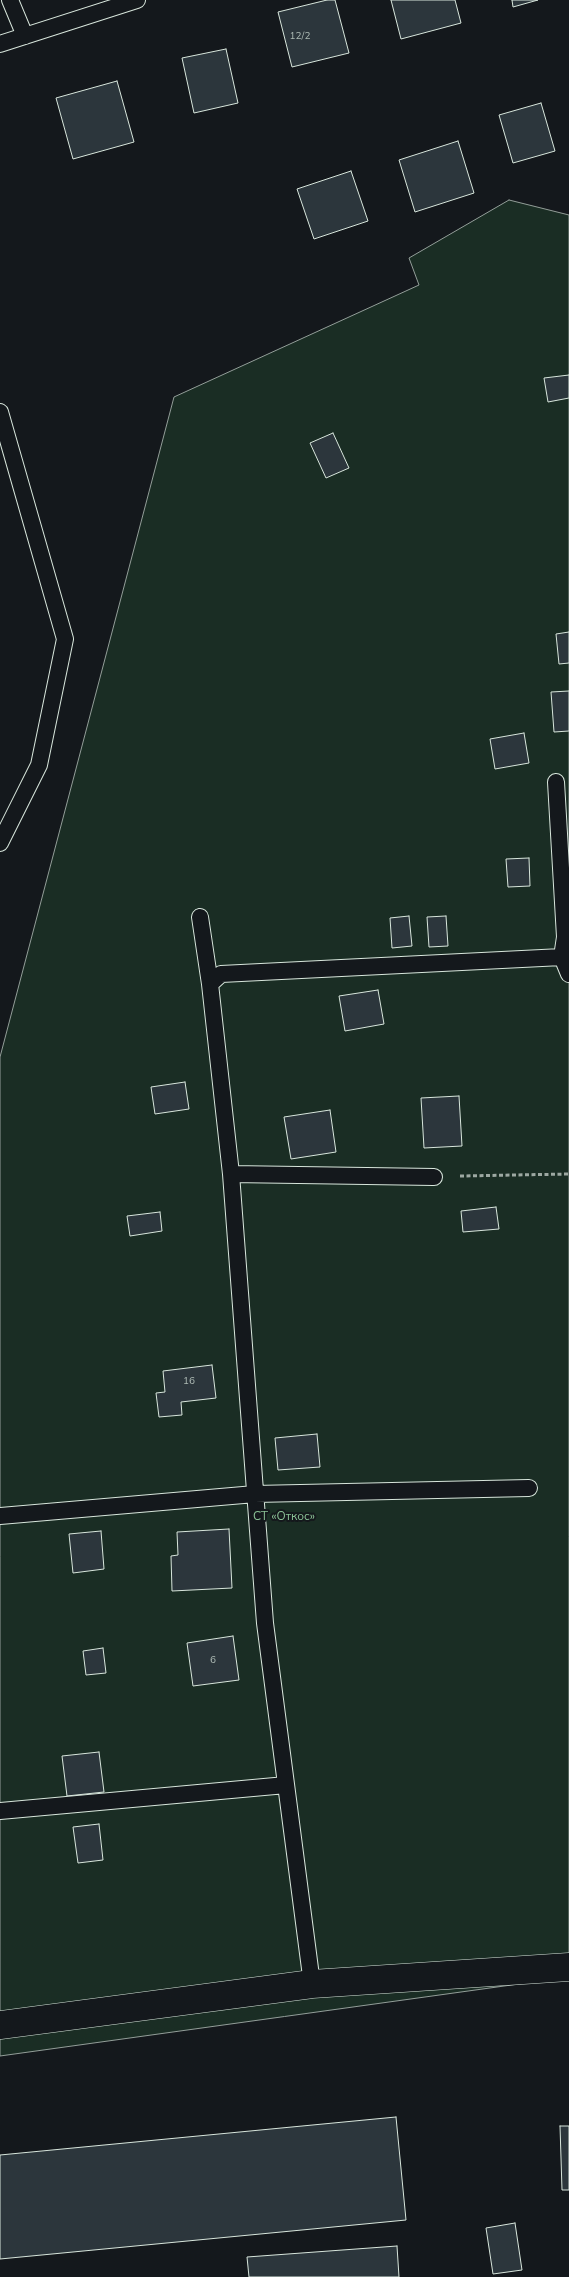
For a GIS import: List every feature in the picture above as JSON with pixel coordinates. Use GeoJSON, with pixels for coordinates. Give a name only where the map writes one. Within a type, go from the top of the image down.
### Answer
{"type":"FeatureCollection","features":[{"type":"Feature","properties":{"kind":"street"},"geometry":{"type":"LineString","coordinates":[[0,2025],[312,1984],[569,1967]]}},
{"type":"Feature","properties":{"kind":"lane"},"geometry":{"type":"LineString","coordinates":[[10,0],[25,36]]}},
{"type":"Feature","properties":{"kind":"lane"},"geometry":{"type":"LineString","coordinates":[[0,44],[137,0]]}},
{"type":"Feature","properties":{"kind":"lane"},"geometry":{"type":"LineString","coordinates":[[0,412],[65,639],[39,765],[0,843]]}},
{"type":"Feature","properties":{"kind":"lane"},"geometry":{"type":"LineString","coordinates":[[556,782],[566,955],[569,974]]}},
{"type":"Feature","properties":{"kind":"lane"},"geometry":{"type":"LineString","coordinates":[[200,917],[210,984],[231,1174],[265,1623],[312,1984]]}},
{"type":"Feature","properties":{"kind":"lane"},"geometry":{"type":"LineString","coordinates":[[210,984],[221,974],[566,955]]}},
{"type":"Feature","properties":{"kind":"lane"},"geometry":{"type":"LineString","coordinates":[[231,1174],[434,1177]]}},
{"type":"Feature","properties":{"kind":"lane"},"geometry":{"type":"LineString","coordinates":[[0,1516],[255,1494],[528,1488]]}},
{"type":"Feature","properties":{"kind":"lane"},"geometry":{"type":"LineString","coordinates":[[0,1811],[286,1785]]}},
{"type":"Feature","properties":{"kind":"path"},"geometry":{"type":"LineString","coordinates":[[434,1177],[569,1174]]}},
{"type":"Feature","properties":{"kind":"green space","name":"СТ «Откос»"},"geometry":{"type":"Polygon","coordinates":[[[509,200],[569,215],[569,1977],[0,2056],[0,1057],[174,397],[419,285],[409,258],[509,200]]]}},
{"type":"Feature","properties":{"kind":"building"},"geometry":{"type":"Polygon","coordinates":[[[327,0],[335,0],[349,53],[292,67],[278,12],[327,0]]]}},
{"type":"Feature","properties":{"kind":"building"},"geometry":{"type":"Polygon","coordinates":[[[391,0],[455,0],[461,23],[401,39],[391,0]]]}},
{"type":"Feature","properties":{"kind":"building"},"geometry":{"type":"Polygon","coordinates":[[[512,0],[538,0],[513,7],[512,0]]]}},
{"type":"Feature","properties":{"kind":"building"},"geometry":{"type":"Polygon","coordinates":[[[226,49],[238,103],[194,113],[182,58],[226,49]]]}},
{"type":"Feature","properties":{"kind":"building"},"geometry":{"type":"Polygon","coordinates":[[[117,81],[134,142],[73,159],[56,98],[117,81]]]}},
{"type":"Feature","properties":{"kind":"building"},"geometry":{"type":"Polygon","coordinates":[[[541,103],[555,151],[513,163],[499,115],[541,103]]]}},
{"type":"Feature","properties":{"kind":"building"},"geometry":{"type":"Polygon","coordinates":[[[458,141],[474,193],[415,212],[399,160],[458,141]]]}},
{"type":"Feature","properties":{"kind":"building"},"geometry":{"type":"Polygon","coordinates":[[[351,171],[368,221],[314,239],[297,189],[351,171]]]}},
{"type":"Feature","properties":{"kind":"building"},"geometry":{"type":"Polygon","coordinates":[[[569,375],[569,398],[548,402],[544,378],[569,375]]]}},
{"type":"Feature","properties":{"kind":"building"},"geometry":{"type":"Polygon","coordinates":[[[333,433],[349,468],[326,478],[310,443],[333,433]]]}},
{"type":"Feature","properties":{"kind":"building"},"geometry":{"type":"Polygon","coordinates":[[[569,632],[569,663],[559,664],[556,634],[569,632]]]}},
{"type":"Feature","properties":{"kind":"building"},"geometry":{"type":"Polygon","coordinates":[[[569,691],[569,731],[554,732],[551,692],[569,691]]]}},
{"type":"Feature","properties":{"kind":"building"},"geometry":{"type":"Polygon","coordinates":[[[524,733],[529,763],[495,769],[490,739],[524,733]]]}},
{"type":"Feature","properties":{"kind":"building"},"geometry":{"type":"Polygon","coordinates":[[[529,858],[530,886],[508,887],[506,859],[529,858]]]}},
{"type":"Feature","properties":{"kind":"building"},"geometry":{"type":"Polygon","coordinates":[[[409,916],[412,946],[392,948],[390,918],[409,916]]]}},
{"type":"Feature","properties":{"kind":"building"},"geometry":{"type":"Polygon","coordinates":[[[446,916],[448,946],[429,947],[427,917],[446,916]]]}},
{"type":"Feature","properties":{"kind":"building"},"geometry":{"type":"Polygon","coordinates":[[[378,990],[384,1024],[345,1031],[339,996],[378,990]]]}},
{"type":"Feature","properties":{"kind":"building"},"geometry":{"type":"Polygon","coordinates":[[[185,1082],[189,1109],[155,1114],[151,1087],[185,1082]]]}},
{"type":"Feature","properties":{"kind":"building"},"geometry":{"type":"Polygon","coordinates":[[[459,1096],[462,1146],[424,1148],[421,1098],[459,1096]]]}},
{"type":"Feature","properties":{"kind":"building"},"geometry":{"type":"Polygon","coordinates":[[[330,1110],[336,1152],[291,1159],[284,1117],[330,1110]]]}},
{"type":"Feature","properties":{"kind":"building"},"geometry":{"type":"Polygon","coordinates":[[[496,1207],[499,1229],[463,1232],[461,1211],[496,1207]]]}},
{"type":"Feature","properties":{"kind":"building"},"geometry":{"type":"Polygon","coordinates":[[[160,1212],[162,1231],[130,1236],[127,1216],[160,1212]]]}},
{"type":"Feature","properties":{"kind":"building"},"geometry":{"type":"Polygon","coordinates":[[[212,1365],[216,1398],[181,1402],[182,1415],[159,1417],[156,1393],[165,1392],[163,1371],[212,1365]]]}},
{"type":"Feature","properties":{"kind":"building"},"geometry":{"type":"Polygon","coordinates":[[[317,1434],[320,1467],[278,1470],[275,1438],[317,1434]]]}},
{"type":"Feature","properties":{"kind":"building"},"geometry":{"type":"Polygon","coordinates":[[[229,1529],[232,1588],[172,1591],[171,1556],[178,1555],[177,1532],[229,1529]]]}},
{"type":"Feature","properties":{"kind":"building"},"geometry":{"type":"Polygon","coordinates":[[[101,1531],[104,1569],[73,1573],[69,1534],[101,1531]]]}},
{"type":"Feature","properties":{"kind":"building"},"geometry":{"type":"Polygon","coordinates":[[[233,1636],[239,1680],[193,1686],[187,1643],[233,1636]]]}},
{"type":"Feature","properties":{"kind":"building"},"geometry":{"type":"Polygon","coordinates":[[[103,1648],[106,1673],[86,1675],[83,1651],[103,1648]]]}},
{"type":"Feature","properties":{"kind":"building"},"geometry":{"type":"Polygon","coordinates":[[[99,1752],[104,1792],[67,1796],[62,1756],[99,1752]]]}},
{"type":"Feature","properties":{"kind":"building"},"geometry":{"type":"Polygon","coordinates":[[[99,1824],[103,1860],[78,1863],[73,1827],[99,1824]]]}},
{"type":"Feature","properties":{"kind":"building"},"geometry":{"type":"Polygon","coordinates":[[[396,2117],[406,2220],[0,2259],[0,2155],[396,2117]]]}},
{"type":"Feature","properties":{"kind":"building"},"geometry":{"type":"Polygon","coordinates":[[[560,2126],[569,2126],[569,2190],[562,2190],[560,2126]]]}},
{"type":"Feature","properties":{"kind":"building"},"geometry":{"type":"Polygon","coordinates":[[[515,2223],[522,2270],[493,2274],[486,2228],[515,2223]]]}},
{"type":"Feature","properties":{"kind":"building"},"geometry":{"type":"Polygon","coordinates":[[[397,2246],[399,2277],[249,2277],[247,2257],[397,2246]]]}}]}
